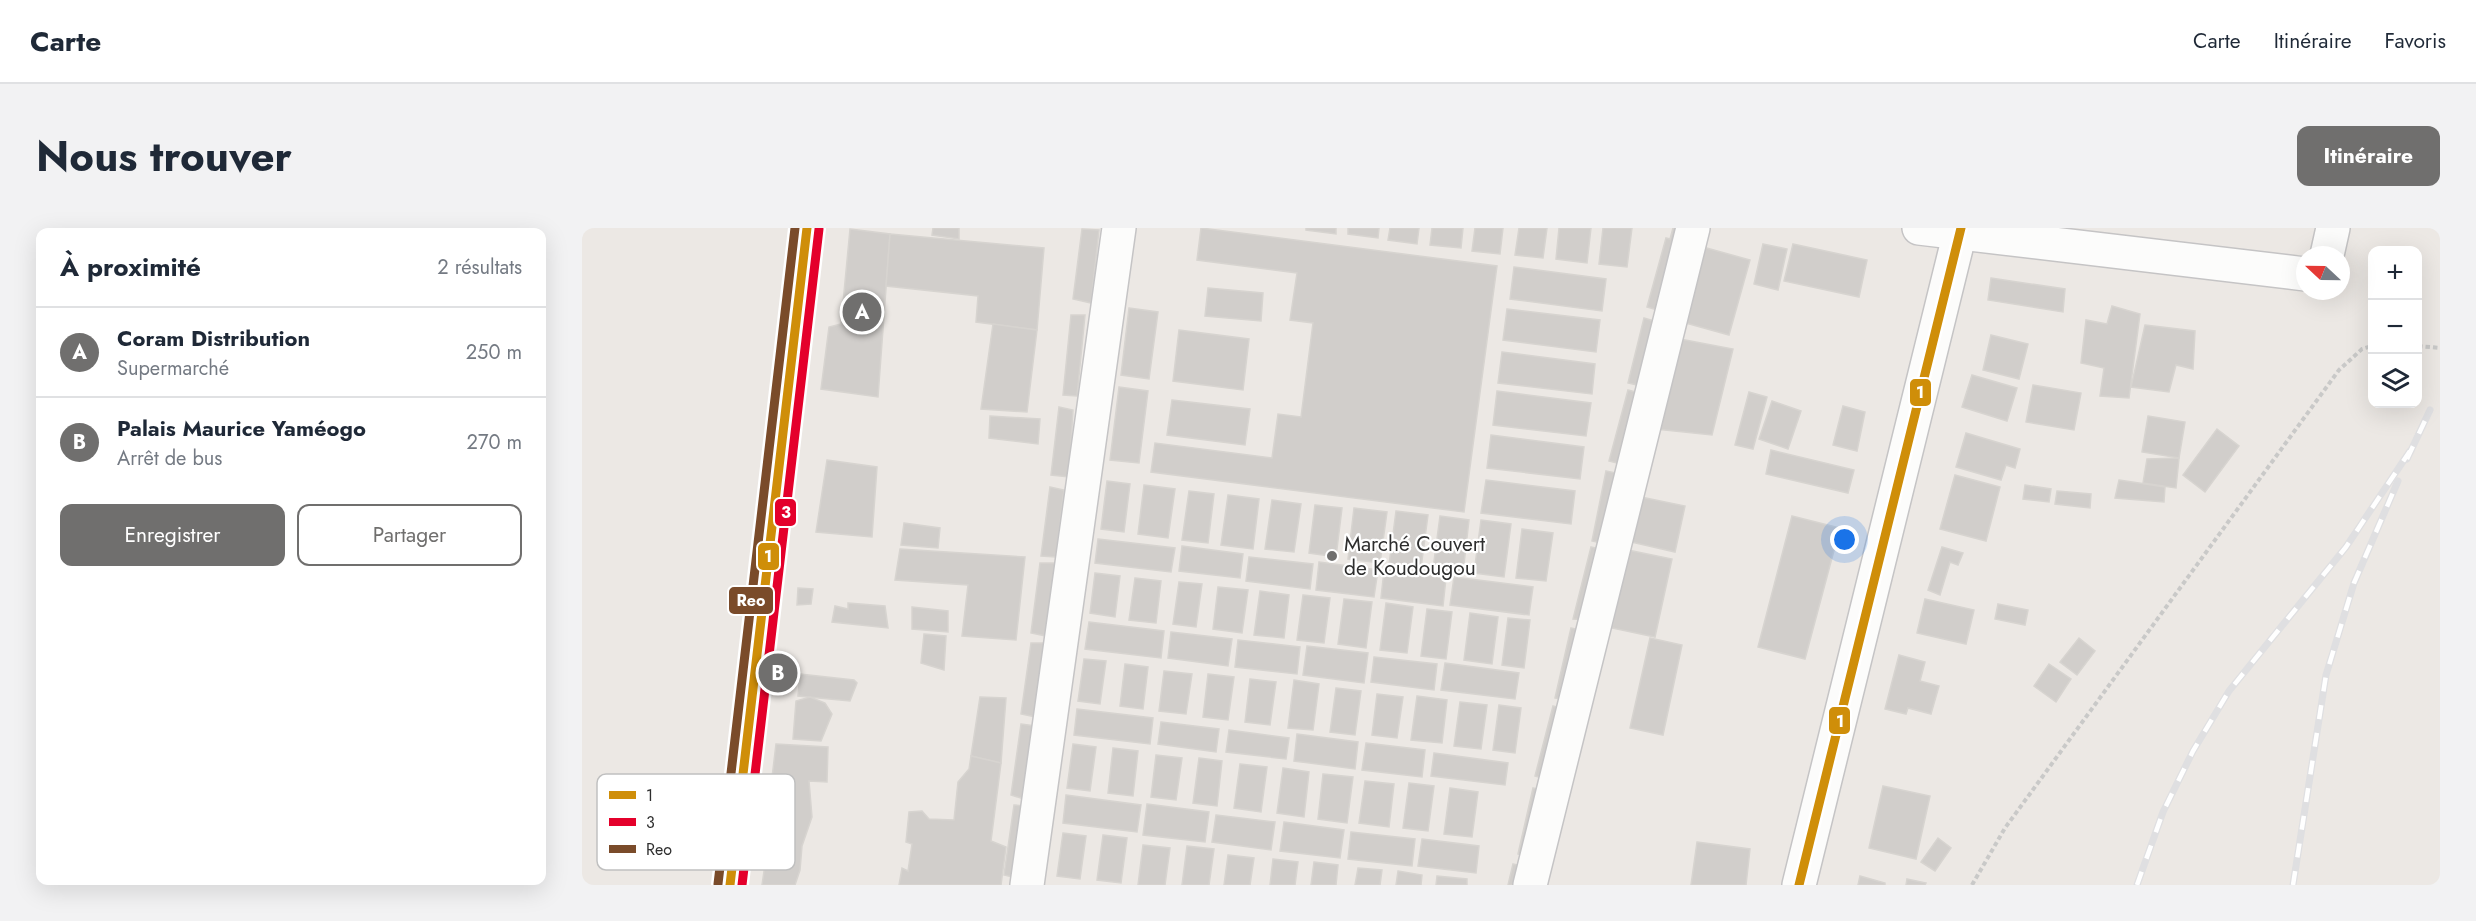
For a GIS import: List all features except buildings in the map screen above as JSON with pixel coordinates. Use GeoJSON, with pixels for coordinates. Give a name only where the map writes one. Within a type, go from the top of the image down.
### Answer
{"type":"FeatureCollection","features":[{"type":"Feature","properties":{"kind":"main road"},"geometry":{"type":"LineString","coordinates":[[743,774],[807,228]]}},
{"type":"Feature","properties":{"kind":"main road"},"geometry":{"type":"LineString","coordinates":[[730,885],[732,870]]}},
{"type":"Feature","properties":{"kind":"street"},"geometry":{"type":"LineString","coordinates":[[1027,885],[1119,228]]}},
{"type":"Feature","properties":{"kind":"street"},"geometry":{"type":"LineString","coordinates":[[1530,885],[1693,228]]}},
{"type":"Feature","properties":{"kind":"street"},"geometry":{"type":"LineString","coordinates":[[1919,228],[1960,231],[2296,273]]}},
{"type":"Feature","properties":{"kind":"street"},"geometry":{"type":"LineString","coordinates":[[2328,246],[2333,228]]}},
{"type":"Feature","properties":{"kind":"street"},"geometry":{"type":"LineString","coordinates":[[1799,885],[1960,231]]}},
{"type":"Feature","properties":{"kind":"path"},"geometry":{"type":"LineString","coordinates":[[2422,346],[2440,348]]}},
{"type":"Feature","properties":{"kind":"path"},"geometry":{"type":"LineString","coordinates":[[1972,885],[2005,828],[2339,370],[2362,350],[2368,348]]}},
{"type":"Feature","properties":{"kind":"railway"},"geometry":{"type":"LineString","coordinates":[[2407,459],[2430,410]]}},
{"type":"Feature","properties":{"kind":"railway"},"geometry":{"type":"LineString","coordinates":[[2137,885],[2163,812],[2193,751],[2229,691],[2346,547],[2410,451]]}},
{"type":"Feature","properties":{"kind":"railway"},"geometry":{"type":"LineString","coordinates":[[2293,885],[2326,675],[2354,583],[2398,481]]}},
{"type":"Feature","properties":{"kind":"transit line","name":"Reo"},"geometry":{"type":"LineString","coordinates":[[731,774],[795,228]]}},
{"type":"Feature","properties":{"kind":"transit line","name":"1"},"geometry":{"type":"LineString","coordinates":[[743,774],[807,228]]}},
{"type":"Feature","properties":{"kind":"transit line","name":"1"},"geometry":{"type":"LineString","coordinates":[[1799,885],[1961,228]]}},
{"type":"Feature","properties":{"kind":"transit line","name":"3"},"geometry":{"type":"LineString","coordinates":[[755,774],[819,229]]}},
{"type":"Feature","properties":{"kind":"transit line","name":"Reo"},"geometry":{"type":"LineString","coordinates":[[718,884],[720,870]]}},
{"type":"Feature","properties":{"kind":"transit line","name":"1"},"geometry":{"type":"LineString","coordinates":[[730,885],[732,870]]}},
{"type":"Feature","properties":{"kind":"transit line","name":"3"},"geometry":{"type":"LineString","coordinates":[[742,885],[744,870]]}},
{"type":"Feature","properties":{"kind":"place","name":"Coram Distribution"},"geometry":{"type":"Point","coordinates":[862,312]}},
{"type":"Feature","properties":{"kind":"place","name":"Marché Couvert de Koudougou"},"geometry":{"type":"Point","coordinates":[1332,556]}},
{"type":"Feature","properties":{"kind":"place","name":"Palais Maurice Yaméogo"},"geometry":{"type":"Point","coordinates":[778,673]}}]}
